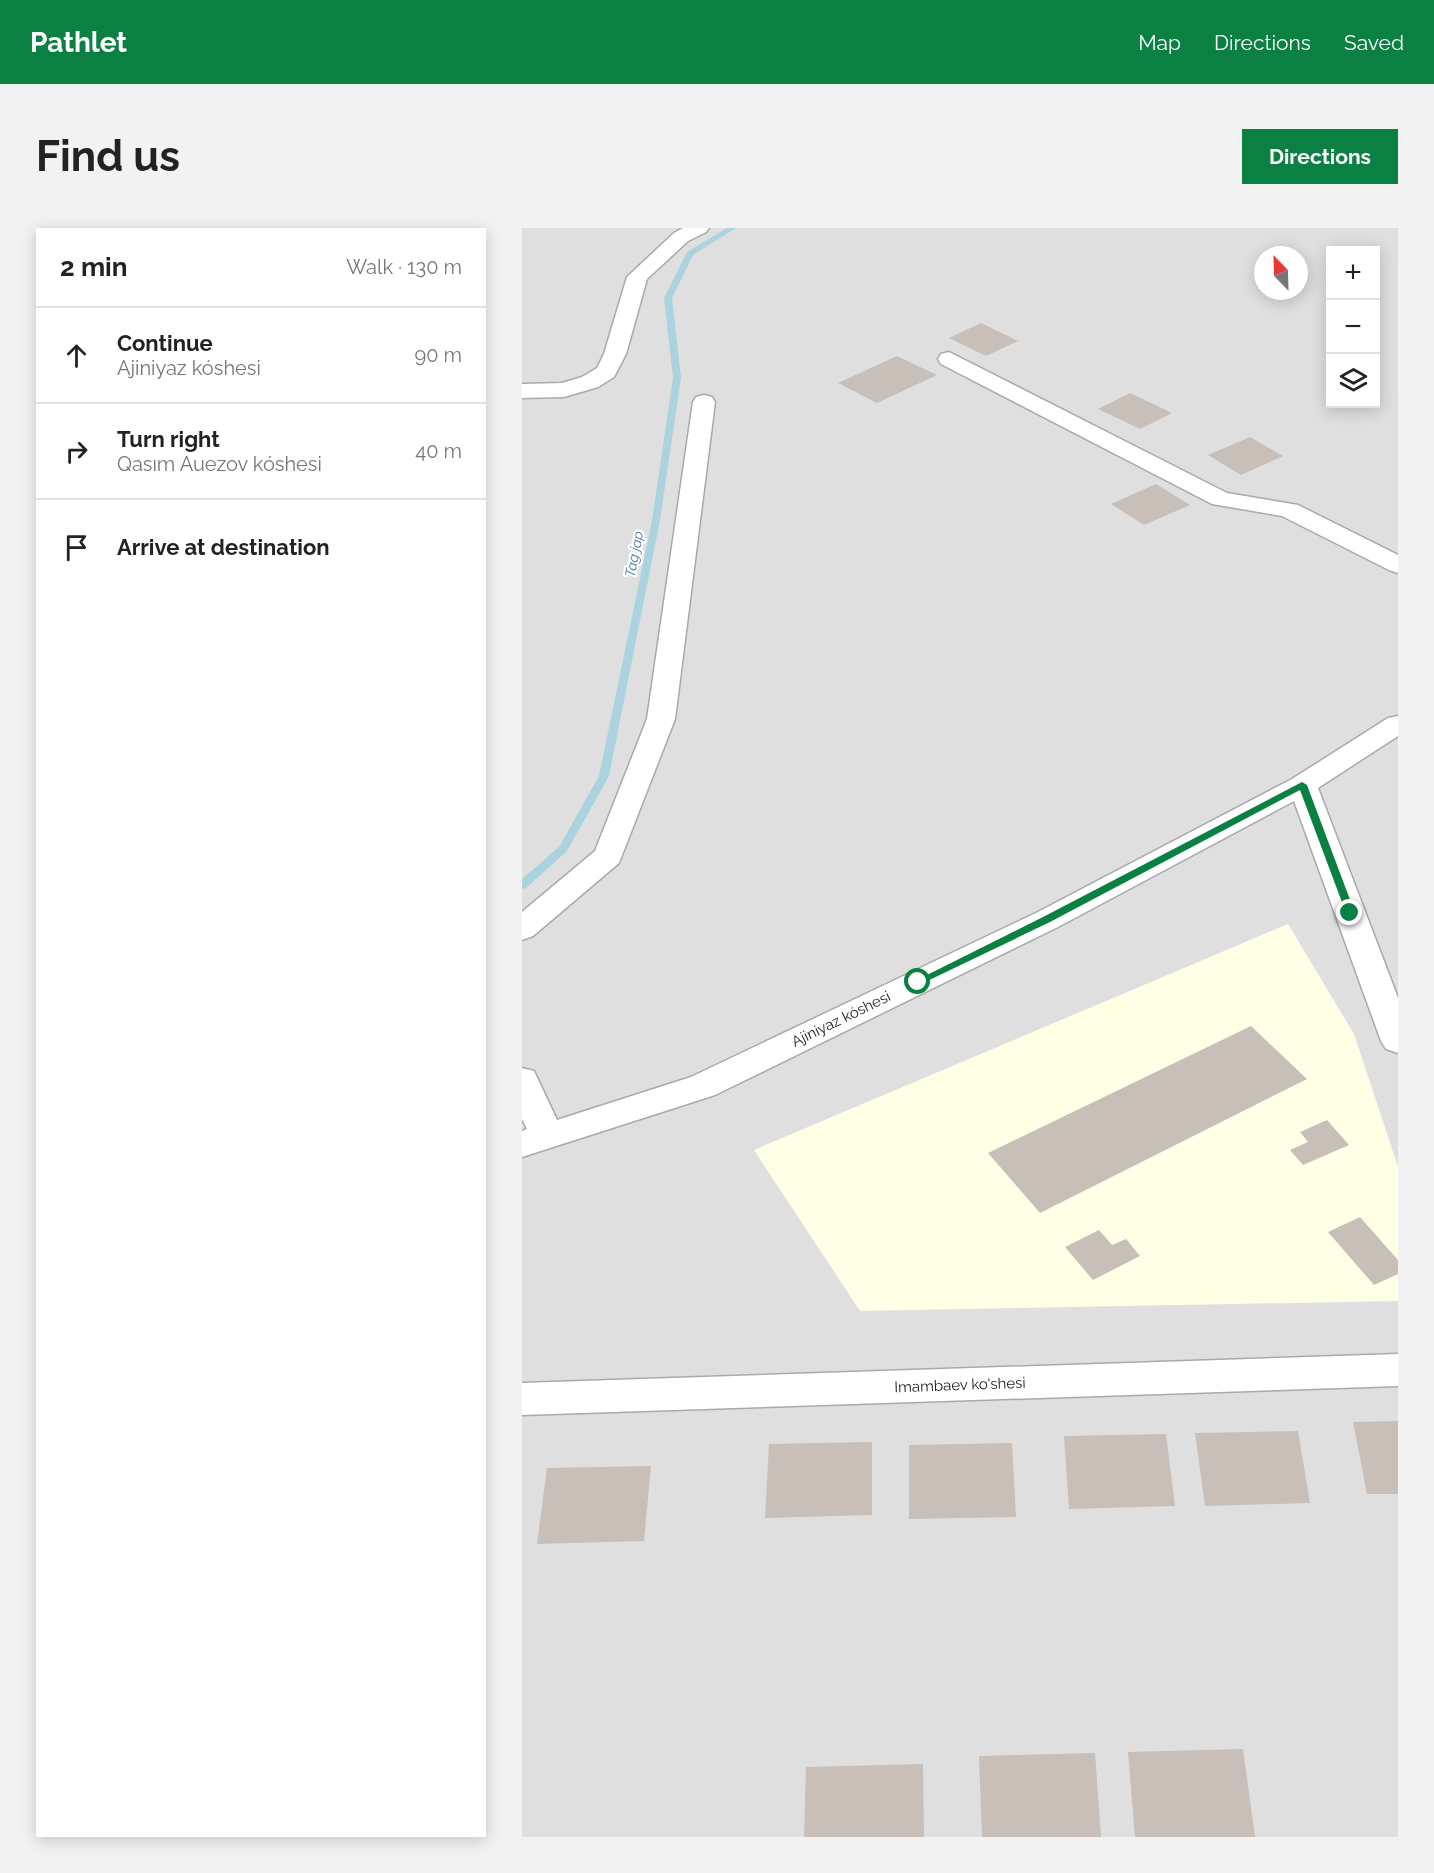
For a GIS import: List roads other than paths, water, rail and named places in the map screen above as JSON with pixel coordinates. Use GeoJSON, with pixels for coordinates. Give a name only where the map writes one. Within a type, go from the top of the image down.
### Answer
{"type":"FeatureCollection","features":[{"type":"Feature","properties":{"kind":"street"},"geometry":{"type":"LineString","coordinates":[[522,391],[564,390],[590,382],[606,372],[615,354],[637,277],[681,237],[699,228]]}},
{"type":"Feature","properties":{"kind":"street"},"geometry":{"type":"LineString","coordinates":[[949,360],[1221,499],[1289,510],[1398,565]]}},
{"type":"Feature","properties":{"kind":"street"},"geometry":{"type":"LineString","coordinates":[[522,929],[608,856],[660,719],[704,402]]}},
{"type":"Feature","properties":{"kind":"street","name":"Ajiniyaz kóshesi"},"geometry":{"type":"LineString","coordinates":[[535,1140],[703,1086],[1047,920],[1302,785],[1398,724]]}},
{"type":"Feature","properties":{"kind":"street"},"geometry":{"type":"LineString","coordinates":[[1302,785],[1398,1041]]}},
{"type":"Feature","properties":{"kind":"street"},"geometry":{"type":"LineString","coordinates":[[522,1080],[535,1140]]}},
{"type":"Feature","properties":{"kind":"street","name":"Imambaev ko'shesi"},"geometry":{"type":"LineString","coordinates":[[522,1399],[1398,1370]]}},
{"type":"Feature","properties":{"kind":"waterway","name":"Tag jap"},"geometry":{"type":"LineString","coordinates":[[522,885],[563,849],[604,776],[656,520],[677,378],[668,298],[690,254],[732,228]]}}]}
